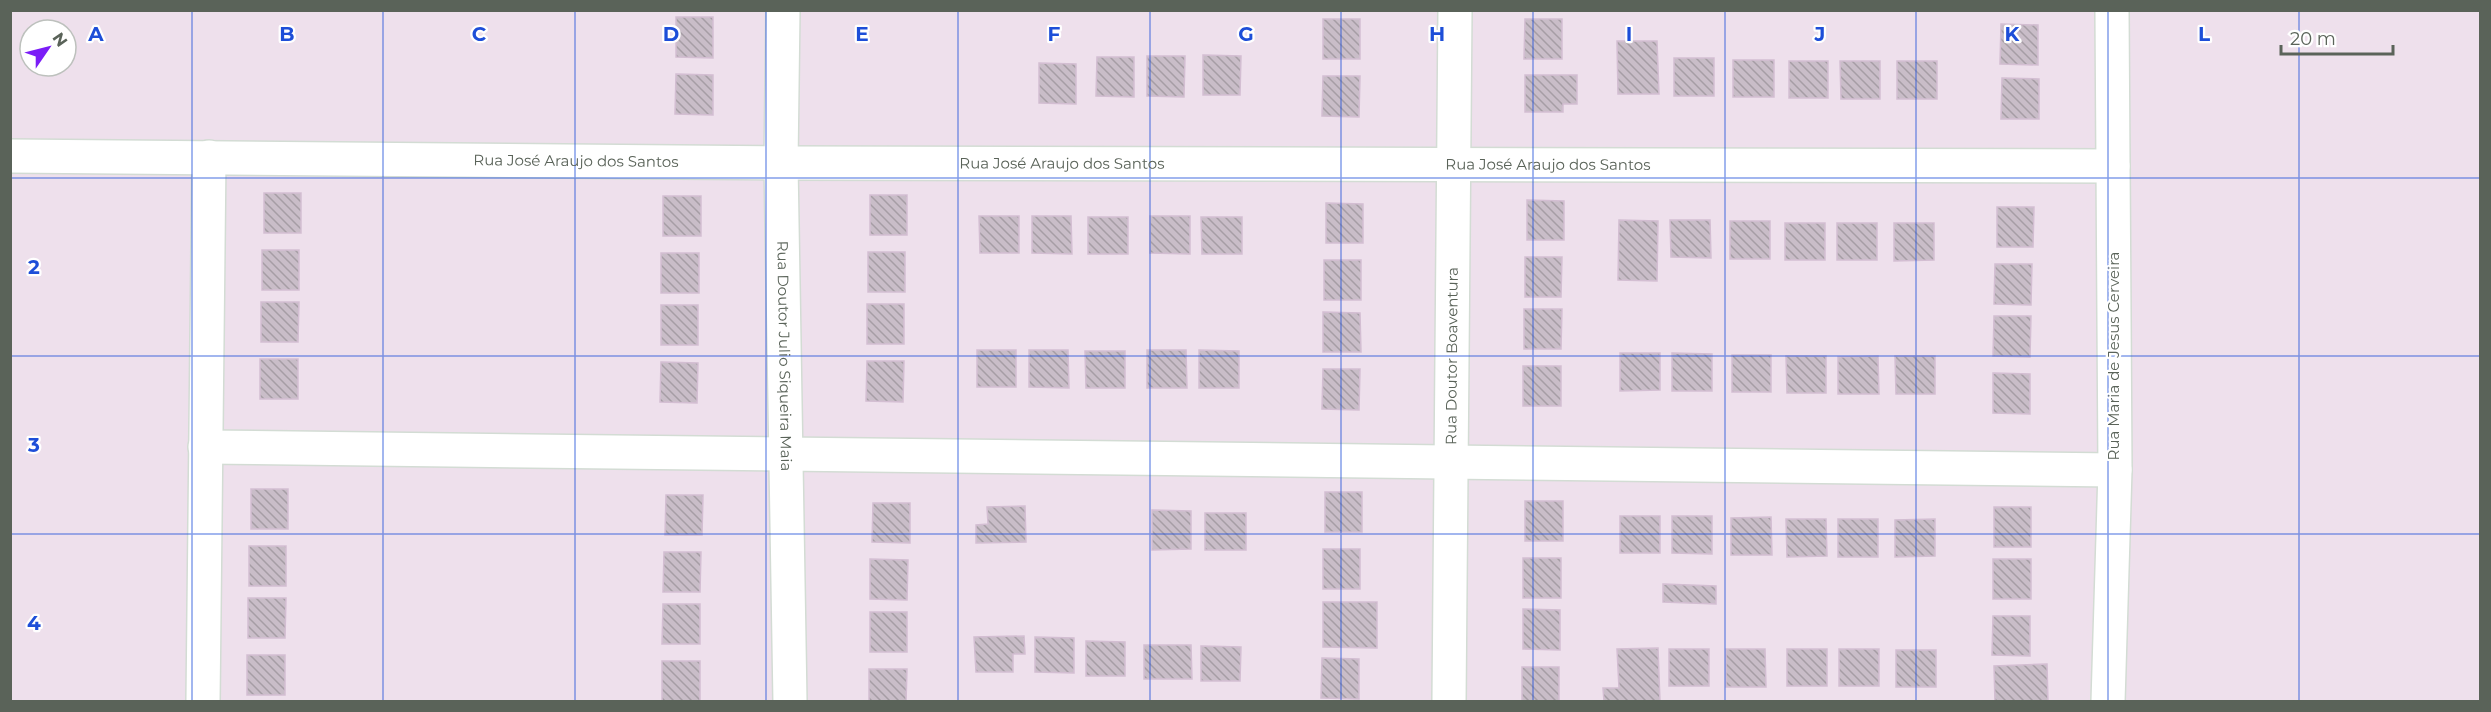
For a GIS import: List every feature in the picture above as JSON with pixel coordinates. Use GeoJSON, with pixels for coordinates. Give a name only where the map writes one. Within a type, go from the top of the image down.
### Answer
{"type":"FeatureCollection","features":[{"type":"Feature","properties":{"kind":"street","name":"Rua Doutor Julio Siqueira Maia"},"geometry":{"type":"LineString","coordinates":[[783,10],[781,163],[790,702]]}},
{"type":"Feature","properties":{"kind":"street","name":"Rua Doutor Boaventura"},"geometry":{"type":"LineString","coordinates":[[1449,702],[1455,10]]}},
{"type":"Feature","properties":{"kind":"street","name":"Rua Maria de Jesus Cerveira"},"geometry":{"type":"LineString","coordinates":[[2108,702],[2115,470],[2112,10]]}},
{"type":"Feature","properties":{"kind":"street","name":"Rua José Araujo dos Santos"},"geometry":{"type":"LineString","coordinates":[[10,156],[781,163],[2113,166]]}},
{"type":"Feature","properties":{"kind":"street"},"geometry":{"type":"LineString","coordinates":[[203,702],[209,157]]}},
{"type":"Feature","properties":{"kind":"street"},"geometry":{"type":"LineString","coordinates":[[205,447],[785,457],[2115,470]]}},
{"type":"Feature","properties":{"kind":"building"},"geometry":{"type":"Polygon","coordinates":[[[676,17],[713,17],[713,58],[676,57],[676,17]]]}},
{"type":"Feature","properties":{"kind":"building"},"geometry":{"type":"Polygon","coordinates":[[[1323,19],[1360,19],[1360,59],[1323,59],[1323,19]]]}},
{"type":"Feature","properties":{"kind":"building"},"geometry":{"type":"Polygon","coordinates":[[[1525,19],[1562,19],[1562,59],[1524,59],[1525,19]]]}},
{"type":"Feature","properties":{"kind":"building"},"geometry":{"type":"Polygon","coordinates":[[[2001,24],[2038,25],[2038,65],[2000,64],[2001,24]]]}},
{"type":"Feature","properties":{"kind":"building"},"geometry":{"type":"Polygon","coordinates":[[[1617,41],[1657,41],[1659,94],[1618,94],[1617,41]]]}},
{"type":"Feature","properties":{"kind":"building"},"geometry":{"type":"Polygon","coordinates":[[[1203,55],[1241,56],[1240,95],[1203,95],[1203,55]]]}},
{"type":"Feature","properties":{"kind":"building"},"geometry":{"type":"Polygon","coordinates":[[[1147,56],[1185,56],[1184,97],[1147,96],[1147,56]]]}},
{"type":"Feature","properties":{"kind":"building"},"geometry":{"type":"Polygon","coordinates":[[[1097,57],[1134,57],[1134,97],[1096,96],[1097,57]]]}},
{"type":"Feature","properties":{"kind":"building"},"geometry":{"type":"Polygon","coordinates":[[[1674,58],[1714,58],[1714,96],[1674,96],[1674,58]]]}},
{"type":"Feature","properties":{"kind":"building"},"geometry":{"type":"Polygon","coordinates":[[[1733,60],[1774,60],[1774,97],[1733,97],[1733,60]]]}},
{"type":"Feature","properties":{"kind":"building"},"geometry":{"type":"Polygon","coordinates":[[[1789,61],[1828,61],[1828,98],[1789,98],[1789,61]]]}},
{"type":"Feature","properties":{"kind":"building"},"geometry":{"type":"Polygon","coordinates":[[[1840,61],[1880,61],[1880,99],[1841,99],[1840,61]]]}},
{"type":"Feature","properties":{"kind":"building"},"geometry":{"type":"Polygon","coordinates":[[[1897,61],[1937,61],[1937,99],[1897,99],[1897,61]]]}},
{"type":"Feature","properties":{"kind":"building"},"geometry":{"type":"Polygon","coordinates":[[[1039,63],[1076,64],[1076,104],[1039,103],[1039,63]]]}},
{"type":"Feature","properties":{"kind":"building"},"geometry":{"type":"Polygon","coordinates":[[[676,74],[713,75],[713,115],[675,114],[676,74]]]}},
{"type":"Feature","properties":{"kind":"building"},"geometry":{"type":"Polygon","coordinates":[[[1525,75],[1577,75],[1577,104],[1563,104],[1563,112],[1525,112],[1525,75]]]}},
{"type":"Feature","properties":{"kind":"building"},"geometry":{"type":"Polygon","coordinates":[[[1323,76],[1360,76],[1359,117],[1322,116],[1323,76]]]}},
{"type":"Feature","properties":{"kind":"building"},"geometry":{"type":"Polygon","coordinates":[[[2002,78],[2039,79],[2039,119],[2001,119],[2002,78]]]}},
{"type":"Feature","properties":{"kind":"building"},"geometry":{"type":"Polygon","coordinates":[[[264,193],[301,193],[301,233],[264,233],[264,193]]]}},
{"type":"Feature","properties":{"kind":"building"},"geometry":{"type":"Polygon","coordinates":[[[870,195],[907,195],[907,235],[870,235],[870,195]]]}},
{"type":"Feature","properties":{"kind":"building"},"geometry":{"type":"Polygon","coordinates":[[[663,196],[701,196],[701,236],[663,236],[663,196]]]}},
{"type":"Feature","properties":{"kind":"building"},"geometry":{"type":"Polygon","coordinates":[[[1527,200],[1564,201],[1564,240],[1527,240],[1527,200]]]}},
{"type":"Feature","properties":{"kind":"building"},"geometry":{"type":"Polygon","coordinates":[[[1326,203],[1363,204],[1363,243],[1326,243],[1326,203]]]}},
{"type":"Feature","properties":{"kind":"building"},"geometry":{"type":"Polygon","coordinates":[[[1997,207],[2034,207],[2033,247],[1997,247],[1997,207]]]}},
{"type":"Feature","properties":{"kind":"building"},"geometry":{"type":"Polygon","coordinates":[[[979,216],[1019,216],[1019,253],[980,253],[979,216]]]}},
{"type":"Feature","properties":{"kind":"building"},"geometry":{"type":"Polygon","coordinates":[[[1032,216],[1071,216],[1072,254],[1032,253],[1032,216]]]}},
{"type":"Feature","properties":{"kind":"building"},"geometry":{"type":"Polygon","coordinates":[[[1150,216],[1190,216],[1190,254],[1150,253],[1150,216]]]}},
{"type":"Feature","properties":{"kind":"building"},"geometry":{"type":"Polygon","coordinates":[[[1088,217],[1128,217],[1128,254],[1088,254],[1088,217]]]}},
{"type":"Feature","properties":{"kind":"building"},"geometry":{"type":"Polygon","coordinates":[[[1201,217],[1242,217],[1242,254],[1202,254],[1201,217]]]}},
{"type":"Feature","properties":{"kind":"building"},"geometry":{"type":"Polygon","coordinates":[[[1619,220],[1658,221],[1657,281],[1618,280],[1619,220]]]}},
{"type":"Feature","properties":{"kind":"building"},"geometry":{"type":"Polygon","coordinates":[[[1670,220],[1710,220],[1711,258],[1671,257],[1670,220]]]}},
{"type":"Feature","properties":{"kind":"building"},"geometry":{"type":"Polygon","coordinates":[[[1730,221],[1770,221],[1770,259],[1730,259],[1730,221]]]}},
{"type":"Feature","properties":{"kind":"building"},"geometry":{"type":"Polygon","coordinates":[[[1785,223],[1825,223],[1825,260],[1785,260],[1785,223]]]}},
{"type":"Feature","properties":{"kind":"building"},"geometry":{"type":"Polygon","coordinates":[[[1837,223],[1877,223],[1877,260],[1837,260],[1837,223]]]}},
{"type":"Feature","properties":{"kind":"building"},"geometry":{"type":"Polygon","coordinates":[[[1894,223],[1934,223],[1934,260],[1894,261],[1894,223]]]}},
{"type":"Feature","properties":{"kind":"building"},"geometry":{"type":"Polygon","coordinates":[[[262,250],[299,250],[299,290],[262,290],[262,250]]]}},
{"type":"Feature","properties":{"kind":"building"},"geometry":{"type":"Polygon","coordinates":[[[868,252],[905,252],[905,292],[868,292],[868,252]]]}},
{"type":"Feature","properties":{"kind":"building"},"geometry":{"type":"Polygon","coordinates":[[[661,253],[699,253],[699,293],[661,293],[661,253]]]}},
{"type":"Feature","properties":{"kind":"building"},"geometry":{"type":"Polygon","coordinates":[[[1525,257],[1562,257],[1561,297],[1525,297],[1525,257]]]}},
{"type":"Feature","properties":{"kind":"building"},"geometry":{"type":"Polygon","coordinates":[[[1324,260],[1361,260],[1361,300],[1324,300],[1324,260]]]}},
{"type":"Feature","properties":{"kind":"building"},"geometry":{"type":"Polygon","coordinates":[[[1995,264],[2032,264],[2031,305],[1994,304],[1995,264]]]}},
{"type":"Feature","properties":{"kind":"building"},"geometry":{"type":"Polygon","coordinates":[[[261,302],[299,302],[298,342],[261,342],[261,302]]]}},
{"type":"Feature","properties":{"kind":"building"},"geometry":{"type":"Polygon","coordinates":[[[867,304],[904,304],[904,344],[867,344],[867,304]]]}},
{"type":"Feature","properties":{"kind":"building"},"geometry":{"type":"Polygon","coordinates":[[[661,305],[698,305],[698,345],[661,345],[661,305]]]}},
{"type":"Feature","properties":{"kind":"building"},"geometry":{"type":"Polygon","coordinates":[[[1524,309],[1562,309],[1561,349],[1524,349],[1524,309]]]}},
{"type":"Feature","properties":{"kind":"building"},"geometry":{"type":"Polygon","coordinates":[[[1323,312],[1360,313],[1361,352],[1323,352],[1323,312]]]}},
{"type":"Feature","properties":{"kind":"building"},"geometry":{"type":"Polygon","coordinates":[[[1994,316],[2031,316],[2030,357],[1993,356],[1994,316]]]}},
{"type":"Feature","properties":{"kind":"building"},"geometry":{"type":"Polygon","coordinates":[[[977,350],[1016,350],[1016,387],[977,387],[977,350]]]}},
{"type":"Feature","properties":{"kind":"building"},"geometry":{"type":"Polygon","coordinates":[[[1029,350],[1068,350],[1069,388],[1029,387],[1029,350]]]}},
{"type":"Feature","properties":{"kind":"building"},"geometry":{"type":"Polygon","coordinates":[[[1147,350],[1186,350],[1187,388],[1147,388],[1147,350]]]}},
{"type":"Feature","properties":{"kind":"building"},"geometry":{"type":"Polygon","coordinates":[[[1199,350],[1239,351],[1239,388],[1199,388],[1199,350]]]}},
{"type":"Feature","properties":{"kind":"building"},"geometry":{"type":"Polygon","coordinates":[[[1085,351],[1125,351],[1125,388],[1086,388],[1085,351]]]}},
{"type":"Feature","properties":{"kind":"building"},"geometry":{"type":"Polygon","coordinates":[[[1620,353],[1660,353],[1660,390],[1620,391],[1620,353]]]}},
{"type":"Feature","properties":{"kind":"building"},"geometry":{"type":"Polygon","coordinates":[[[1672,353],[1712,354],[1712,391],[1672,391],[1672,353]]]}},
{"type":"Feature","properties":{"kind":"building"},"geometry":{"type":"Polygon","coordinates":[[[1732,355],[1771,355],[1771,392],[1732,392],[1732,355]]]}},
{"type":"Feature","properties":{"kind":"building"},"geometry":{"type":"Polygon","coordinates":[[[1786,356],[1826,356],[1826,393],[1787,393],[1786,356]]]}},
{"type":"Feature","properties":{"kind":"building"},"geometry":{"type":"Polygon","coordinates":[[[1878,356],[1879,394],[1838,394],[1838,357],[1878,356]]]}},
{"type":"Feature","properties":{"kind":"building"},"geometry":{"type":"Polygon","coordinates":[[[1895,356],[1935,356],[1935,394],[1896,394],[1895,356]]]}},
{"type":"Feature","properties":{"kind":"building"},"geometry":{"type":"Polygon","coordinates":[[[260,359],[298,359],[298,399],[260,399],[260,359]]]}},
{"type":"Feature","properties":{"kind":"building"},"geometry":{"type":"Polygon","coordinates":[[[867,361],[904,361],[903,402],[866,401],[867,361]]]}},
{"type":"Feature","properties":{"kind":"building"},"geometry":{"type":"Polygon","coordinates":[[[661,362],[698,363],[697,403],[660,402],[661,362]]]}},
{"type":"Feature","properties":{"kind":"building"},"geometry":{"type":"Polygon","coordinates":[[[1523,366],[1561,366],[1561,406],[1523,406],[1523,366]]]}},
{"type":"Feature","properties":{"kind":"building"},"geometry":{"type":"Polygon","coordinates":[[[1323,369],[1360,369],[1359,410],[1322,409],[1323,369]]]}},
{"type":"Feature","properties":{"kind":"building"},"geometry":{"type":"Polygon","coordinates":[[[1993,373],[2030,374],[2030,414],[1993,413],[1993,373]]]}},
{"type":"Feature","properties":{"kind":"building"},"geometry":{"type":"Polygon","coordinates":[[[251,489],[288,489],[288,529],[251,529],[251,489]]]}},
{"type":"Feature","properties":{"kind":"building"},"geometry":{"type":"Polygon","coordinates":[[[1325,492],[1362,492],[1362,532],[1325,532],[1325,492]]]}},
{"type":"Feature","properties":{"kind":"building"},"geometry":{"type":"Polygon","coordinates":[[[666,495],[703,495],[702,535],[665,535],[666,495]]]}},
{"type":"Feature","properties":{"kind":"building"},"geometry":{"type":"Polygon","coordinates":[[[1525,501],[1563,501],[1563,541],[1525,541],[1525,501]]]}},
{"type":"Feature","properties":{"kind":"building"},"geometry":{"type":"Polygon","coordinates":[[[873,503],[910,503],[910,543],[872,542],[873,503]]]}},
{"type":"Feature","properties":{"kind":"building"},"geometry":{"type":"Polygon","coordinates":[[[1025,506],[1026,542],[976,543],[976,525],[988,524],[987,507],[1025,506]]]}},
{"type":"Feature","properties":{"kind":"building"},"geometry":{"type":"Polygon","coordinates":[[[1994,507],[2031,507],[2031,547],[1994,547],[1994,507]]]}},
{"type":"Feature","properties":{"kind":"building"},"geometry":{"type":"Polygon","coordinates":[[[1152,510],[1191,511],[1191,549],[1152,550],[1152,510]]]}},
{"type":"Feature","properties":{"kind":"building"},"geometry":{"type":"Polygon","coordinates":[[[1205,513],[1246,513],[1246,550],[1205,550],[1205,513]]]}},
{"type":"Feature","properties":{"kind":"building"},"geometry":{"type":"Polygon","coordinates":[[[1620,516],[1660,516],[1660,553],[1620,553],[1620,516]]]}},
{"type":"Feature","properties":{"kind":"building"},"geometry":{"type":"Polygon","coordinates":[[[1672,516],[1712,516],[1712,554],[1672,553],[1672,516]]]}},
{"type":"Feature","properties":{"kind":"building"},"geometry":{"type":"Polygon","coordinates":[[[1771,517],[1772,555],[1731,555],[1731,518],[1771,517]]]}},
{"type":"Feature","properties":{"kind":"building"},"geometry":{"type":"Polygon","coordinates":[[[1786,519],[1826,519],[1827,556],[1787,557],[1786,519]]]}},
{"type":"Feature","properties":{"kind":"building"},"geometry":{"type":"Polygon","coordinates":[[[1838,519],[1878,519],[1878,557],[1838,557],[1838,519]]]}},
{"type":"Feature","properties":{"kind":"building"},"geometry":{"type":"Polygon","coordinates":[[[1935,519],[1935,556],[1895,557],[1895,520],[1935,519]]]}},
{"type":"Feature","properties":{"kind":"building"},"geometry":{"type":"Polygon","coordinates":[[[249,546],[286,546],[286,586],[249,586],[249,546]]]}},
{"type":"Feature","properties":{"kind":"building"},"geometry":{"type":"Polygon","coordinates":[[[1323,549],[1360,549],[1360,589],[1323,589],[1323,549]]]}},
{"type":"Feature","properties":{"kind":"building"},"geometry":{"type":"Polygon","coordinates":[[[664,552],[701,552],[700,592],[663,592],[664,552]]]}},
{"type":"Feature","properties":{"kind":"building"},"geometry":{"type":"Polygon","coordinates":[[[1523,558],[1561,558],[1561,598],[1523,598],[1523,558]]]}},
{"type":"Feature","properties":{"kind":"building"},"geometry":{"type":"Polygon","coordinates":[[[870,559],[908,560],[907,600],[870,599],[870,559]]]}},
{"type":"Feature","properties":{"kind":"building"},"geometry":{"type":"Polygon","coordinates":[[[1993,559],[2031,559],[2031,599],[1993,599],[1993,559]]]}},
{"type":"Feature","properties":{"kind":"building"},"geometry":{"type":"Polygon","coordinates":[[[1663,584],[1716,586],[1716,604],[1663,602],[1663,584]]]}},
{"type":"Feature","properties":{"kind":"building"},"geometry":{"type":"Polygon","coordinates":[[[248,598],[286,598],[285,638],[248,638],[248,598]]]}},
{"type":"Feature","properties":{"kind":"building"},"geometry":{"type":"Polygon","coordinates":[[[1323,602],[1377,602],[1377,648],[1323,647],[1323,602]]]}},
{"type":"Feature","properties":{"kind":"building"},"geometry":{"type":"Polygon","coordinates":[[[663,604],[700,604],[700,644],[662,644],[663,604]]]}},
{"type":"Feature","properties":{"kind":"building"},"geometry":{"type":"Polygon","coordinates":[[[1523,609],[1560,610],[1560,650],[1523,649],[1523,609]]]}},
{"type":"Feature","properties":{"kind":"building"},"geometry":{"type":"Polygon","coordinates":[[[870,612],[907,612],[907,652],[870,652],[870,612]]]}},
{"type":"Feature","properties":{"kind":"building"},"geometry":{"type":"Polygon","coordinates":[[[1993,616],[2030,616],[2030,656],[1992,655],[1993,616]]]}},
{"type":"Feature","properties":{"kind":"building"},"geometry":{"type":"Polygon","coordinates":[[[1024,636],[1025,654],[1013,654],[1013,672],[976,672],[974,637],[1024,636]]]}},
{"type":"Feature","properties":{"kind":"building"},"geometry":{"type":"Polygon","coordinates":[[[1035,637],[1074,638],[1074,673],[1035,672],[1035,637]]]}},
{"type":"Feature","properties":{"kind":"building"},"geometry":{"type":"Polygon","coordinates":[[[1086,641],[1125,642],[1125,676],[1086,676],[1086,641]]]}},
{"type":"Feature","properties":{"kind":"building"},"geometry":{"type":"Polygon","coordinates":[[[1144,645],[1191,645],[1192,679],[1144,679],[1144,645]]]}},
{"type":"Feature","properties":{"kind":"building"},"geometry":{"type":"Polygon","coordinates":[[[1201,646],[1241,647],[1240,681],[1201,681],[1201,646]]]}},
{"type":"Feature","properties":{"kind":"building"},"geometry":{"type":"Polygon","coordinates":[[[1658,648],[1660,702],[1604,702],[1603,688],[1619,688],[1617,649],[1658,648]]]}},
{"type":"Feature","properties":{"kind":"building"},"geometry":{"type":"Polygon","coordinates":[[[1669,649],[1709,649],[1709,686],[1669,686],[1669,649]]]}},
{"type":"Feature","properties":{"kind":"building"},"geometry":{"type":"Polygon","coordinates":[[[1726,649],[1765,649],[1766,687],[1726,687],[1726,649]]]}},
{"type":"Feature","properties":{"kind":"building"},"geometry":{"type":"Polygon","coordinates":[[[1787,649],[1827,649],[1827,686],[1787,686],[1787,649]]]}},
{"type":"Feature","properties":{"kind":"building"},"geometry":{"type":"Polygon","coordinates":[[[1839,649],[1879,649],[1879,686],[1839,686],[1839,649]]]}},
{"type":"Feature","properties":{"kind":"building"},"geometry":{"type":"Polygon","coordinates":[[[1896,650],[1936,650],[1936,687],[1896,687],[1896,650]]]}},
{"type":"Feature","properties":{"kind":"building"},"geometry":{"type":"Polygon","coordinates":[[[247,655],[285,655],[285,695],[247,695],[247,655]]]}},
{"type":"Feature","properties":{"kind":"building"},"geometry":{"type":"Polygon","coordinates":[[[1322,658],[1359,659],[1359,699],[1321,698],[1322,658]]]}},
{"type":"Feature","properties":{"kind":"building"},"geometry":{"type":"Polygon","coordinates":[[[662,661],[700,661],[700,701],[662,701],[662,661]]]}},
{"type":"Feature","properties":{"kind":"building"},"geometry":{"type":"Polygon","coordinates":[[[2047,664],[2048,702],[1995,702],[1994,666],[2047,664]]]}},
{"type":"Feature","properties":{"kind":"building"},"geometry":{"type":"Polygon","coordinates":[[[1522,667],[1559,667],[1559,702],[1522,702],[1522,667]]]}},
{"type":"Feature","properties":{"kind":"building"},"geometry":{"type":"Polygon","coordinates":[[[869,669],[907,669],[906,702],[869,702],[869,669]]]}}]}
